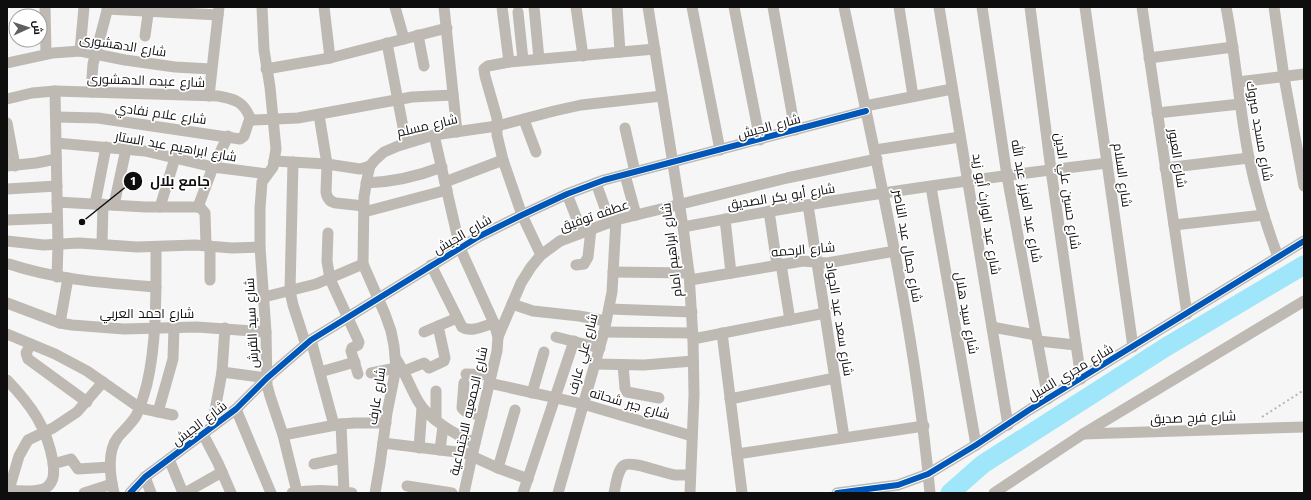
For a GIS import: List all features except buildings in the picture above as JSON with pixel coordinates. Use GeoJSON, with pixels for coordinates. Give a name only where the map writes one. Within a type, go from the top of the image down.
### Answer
{"type":"FeatureCollection","features":[{"type":"Feature","properties":{"kind":"street"},"geometry":{"type":"LineString","coordinates":[[45,7],[46,54]]}},
{"type":"Feature","properties":{"kind":"street"},"geometry":{"type":"LineString","coordinates":[[80,51],[84,7]]}},
{"type":"Feature","properties":{"kind":"street"},"geometry":{"type":"LineString","coordinates":[[262,7],[266,69],[270,86],[274,120],[276,149],[274,161],[327,164],[360,169],[370,166]]}},
{"type":"Feature","properties":{"kind":"street"},"geometry":{"type":"LineString","coordinates":[[324,7],[330,58]]}},
{"type":"Feature","properties":{"kind":"street"},"geometry":{"type":"LineString","coordinates":[[395,7],[404,39]]}},
{"type":"Feature","properties":{"kind":"street"},"geometry":{"type":"LineString","coordinates":[[444,7],[457,132]]}},
{"type":"Feature","properties":{"kind":"street"},"geometry":{"type":"LineString","coordinates":[[502,7],[509,62]]}},
{"type":"Feature","properties":{"kind":"street"},"geometry":{"type":"LineString","coordinates":[[534,7],[539,59]]}},
{"type":"Feature","properties":{"kind":"street"},"geometry":{"type":"LineString","coordinates":[[576,7],[583,56]]}},
{"type":"Feature","properties":{"kind":"street"},"geometry":{"type":"LineString","coordinates":[[617,7],[620,52]]}},
{"type":"Feature","properties":{"kind":"street","name":"شارع ابراهيم امام"},"geometry":{"type":"LineString","coordinates":[[648,7],[672,162],[684,227],[689,276],[693,336],[690,493]]}},
{"type":"Feature","properties":{"kind":"street"},"geometry":{"type":"LineString","coordinates":[[692,7],[720,150]]}},
{"type":"Feature","properties":{"kind":"street"},"geometry":{"type":"LineString","coordinates":[[734,7],[760,140]]}},
{"type":"Feature","properties":{"kind":"street"},"geometry":{"type":"LineString","coordinates":[[773,7],[795,130]]}},
{"type":"Feature","properties":{"kind":"street","name":"شارع جمال عبد الناصر"},"geometry":{"type":"LineString","coordinates":[[844,7],[895,251],[924,426],[929,484]]}},
{"type":"Feature","properties":{"kind":"street"},"geometry":{"type":"LineString","coordinates":[[899,7],[913,96]]}},
{"type":"Feature","properties":{"kind":"street","name":"شارع عبد الوارث أبو زيد"},"geometry":{"type":"LineString","coordinates":[[939,7],[1008,425]]}},
{"type":"Feature","properties":{"kind":"street","name":"شارع عبد العزيز عبد الله"},"geometry":{"type":"LineString","coordinates":[[982,7],[1007,176],[1048,399]]}},
{"type":"Feature","properties":{"kind":"street","name":"شارع حسين علي الدين"},"geometry":{"type":"LineString","coordinates":[[1030,7],[1051,170],[1081,379]]}},
{"type":"Feature","properties":{"kind":"street","name":"شارع السلام"},"geometry":{"type":"LineString","coordinates":[[1085,7],[1133,347]]}},
{"type":"Feature","properties":{"kind":"street","name":"شارع العبور"},"geometry":{"type":"LineString","coordinates":[[1142,7],[1187,314]]}},
{"type":"Feature","properties":{"kind":"street","name":"شارع مسجد مبروك"},"geometry":{"type":"LineString","coordinates":[[1226,7],[1249,158],[1264,215],[1278,257]]}},
{"type":"Feature","properties":{"kind":"street"},"geometry":{"type":"LineString","coordinates":[[1274,7],[1284,77],[1304,186]]}},
{"type":"Feature","properties":{"kind":"street"},"geometry":{"type":"LineString","coordinates":[[91,92],[91,73],[108,8],[218,11],[209,96]]}},
{"type":"Feature","properties":{"kind":"street"},"geometry":{"type":"LineString","coordinates":[[145,36],[149,9]]}},
{"type":"Feature","properties":{"kind":"street"},"geometry":{"type":"LineString","coordinates":[[518,12],[523,60]]}},
{"type":"Feature","properties":{"kind":"street"},"geometry":{"type":"LineString","coordinates":[[266,69],[330,58],[446,28]]}},
{"type":"Feature","properties":{"kind":"street"},"geometry":{"type":"LineString","coordinates":[[418,35],[424,66]]}},
{"type":"Feature","properties":{"kind":"street"},"geometry":{"type":"LineString","coordinates":[[387,43],[406,143]]}},
{"type":"Feature","properties":{"kind":"street"},"geometry":{"type":"LineString","coordinates":[[1149,58],[1233,47]]}},
{"type":"Feature","properties":{"kind":"street"},"geometry":{"type":"LineString","coordinates":[[541,255],[522,214],[503,160],[497,135],[496,114],[484,69],[523,60],[655,49]]}},
{"type":"Feature","properties":{"kind":"street","name":"شارع الدهشورى"},"geometry":{"type":"LineString","coordinates":[[7,63],[46,54],[80,51],[120,60],[175,67],[211,69]]}},
{"type":"Feature","properties":{"kind":"street"},"geometry":{"type":"LineString","coordinates":[[1238,82],[1304,74]]}},
{"type":"Feature","properties":{"kind":"street","name":"شارع الجيش"},"geometry":{"type":"LineString","coordinates":[[130,493],[145,477],[236,408],[308,342],[431,265],[522,214],[566,194],[630,173],[760,140],[913,96],[952,88]]}},
{"type":"Feature","properties":{"kind":"street"},"geometry":{"type":"LineString","coordinates":[[55,91],[58,245],[62,277],[60,323]]}},
{"type":"Feature","properties":{"kind":"street","name":"شارع عبده الدهشورى"},"geometry":{"type":"LineString","coordinates":[[7,99],[32,93],[55,91],[209,96],[230,98],[238,101],[246,109],[250,118]]}},
{"type":"Feature","properties":{"kind":"street"},"geometry":{"type":"LineString","coordinates":[[250,118],[254,120],[274,120],[319,115],[398,100],[453,95]]}},
{"type":"Feature","properties":{"kind":"street","name":"شارع مسلم"},"geometry":{"type":"LineString","coordinates":[[370,166],[374,160],[384,152],[406,143],[434,135],[497,126],[581,105],[662,96]]}},
{"type":"Feature","properties":{"kind":"street"},"geometry":{"type":"LineString","coordinates":[[1157,113],[1240,104]]}},
{"type":"Feature","properties":{"kind":"street"},"geometry":{"type":"LineString","coordinates":[[319,115],[327,164],[326,192],[329,200],[336,203],[364,209],[446,186],[503,160]]}},
{"type":"Feature","properties":{"kind":"street","name":"شارع علام نفادي"},"geometry":{"type":"LineString","coordinates":[[56,117],[98,118],[239,138],[242,137],[250,118]]}},
{"type":"Feature","properties":{"kind":"street"},"geometry":{"type":"LineString","coordinates":[[524,120],[536,152]]}},
{"type":"Feature","properties":{"kind":"street"},"geometry":{"type":"LineString","coordinates":[[7,123],[11,166],[56,159]]}},
{"type":"Feature","properties":{"kind":"street"},"geometry":{"type":"LineString","coordinates":[[625,128],[636,215]]}},
{"type":"Feature","properties":{"kind":"street","name":"شارع الجمعيه الاجتماعية"},"geometry":{"type":"LineString","coordinates":[[434,135],[460,248],[494,323],[498,337],[498,351],[490,379],[464,493]]}},
{"type":"Feature","properties":{"kind":"street"},"geometry":{"type":"LineString","coordinates":[[198,207],[213,166],[228,136]]}},
{"type":"Feature","properties":{"kind":"street","name":"عطفه توفيق"},"geometry":{"type":"LineString","coordinates":[[498,337],[521,283],[531,267],[541,255],[560,241],[613,221],[636,215],[876,155],[960,137]]}},
{"type":"Feature","properties":{"kind":"street","name":"شارع ابراهيم عبد الستار"},"geometry":{"type":"LineString","coordinates":[[56,143],[126,149],[213,166],[267,174]]}},
{"type":"Feature","properties":{"kind":"street"},"geometry":{"type":"LineString","coordinates":[[102,244],[99,204],[106,147]]}},
{"type":"Feature","properties":{"kind":"street"},"geometry":{"type":"LineString","coordinates":[[114,205],[126,149]]}},
{"type":"Feature","properties":{"kind":"street"},"geometry":{"type":"LineString","coordinates":[[160,207],[175,158]]}},
{"type":"Feature","properties":{"kind":"street"},"geometry":{"type":"LineString","coordinates":[[1165,168],[1249,158]]}},
{"type":"Feature","properties":{"kind":"street","name":"شارع سيد القرش"},"geometry":{"type":"LineString","coordinates":[[274,161],[273,167],[262,182],[260,208],[260,248],[266,332],[267,378],[270,396],[283,435],[294,493]]}},
{"type":"Feature","properties":{"kind":"street"},"geometry":{"type":"LineString","coordinates":[[293,162],[290,291],[292,305],[320,372],[337,424],[348,492],[326,490],[294,493]]}},
{"type":"Feature","properties":{"kind":"street","name":"شارع أبو بكر الصديق"},"geometry":{"type":"LineString","coordinates":[[684,227],[769,211],[884,193],[1107,163]]}},
{"type":"Feature","properties":{"kind":"street","name":"شارع عارف"},"geometry":{"type":"LineString","coordinates":[[370,166],[366,183],[364,209],[363,264],[391,331],[398,366],[386,423],[374,493]]}},
{"type":"Feature","properties":{"kind":"street"},"geometry":{"type":"LineString","coordinates":[[366,183],[404,179],[442,167]]}},
{"type":"Feature","properties":{"kind":"street","name":"شارع علي عارف"},"geometry":{"type":"LineString","coordinates":[[558,493],[600,348],[609,309],[613,272],[613,221],[596,183]]}},
{"type":"Feature","properties":{"kind":"street"},"geometry":{"type":"LineString","coordinates":[[7,189],[57,186]]}},
{"type":"Feature","properties":{"kind":"street","name":"شارع سيد هلال"},"geometry":{"type":"LineString","coordinates":[[931,187],[976,445]]}},
{"type":"Feature","properties":{"kind":"street"},"geometry":{"type":"LineString","coordinates":[[566,194],[587,230],[588,260],[584,264],[576,265]]}},
{"type":"Feature","properties":{"kind":"street"},"geometry":{"type":"LineString","coordinates":[[57,202],[160,207],[198,207],[202,209],[205,213],[210,280]]}},
{"type":"Feature","properties":{"kind":"street","name":"شارع سعد عبد الجواد"},"geometry":{"type":"LineString","coordinates":[[808,205],[844,438]]}},
{"type":"Feature","properties":{"kind":"street"},"geometry":{"type":"LineString","coordinates":[[769,211],[790,320]]}},
{"type":"Feature","properties":{"kind":"street"},"geometry":{"type":"LineString","coordinates":[[1174,225],[1264,215]]}},
{"type":"Feature","properties":{"kind":"street"},"geometry":{"type":"LineString","coordinates":[[7,220],[57,218]]}},
{"type":"Feature","properties":{"kind":"street"},"geometry":{"type":"LineString","coordinates":[[725,219],[731,273]]}},
{"type":"Feature","properties":{"kind":"street"},"geometry":{"type":"LineString","coordinates":[[328,233],[328,265],[330,279],[359,343],[352,350],[358,374]]}},
{"type":"Feature","properties":{"kind":"street"},"geometry":{"type":"LineString","coordinates":[[7,241],[44,245],[102,244],[137,247],[208,246],[260,248]]}},
{"type":"Feature","properties":{"kind":"street","name":"شارع مجري السيل"},"geometry":{"type":"LineString","coordinates":[[837,493],[898,485],[929,484],[976,445],[1304,241]]}},
{"type":"Feature","properties":{"kind":"street"},"geometry":{"type":"LineString","coordinates":[[84,493],[113,489],[110,467],[112,450],[118,438],[130,425],[140,408],[147,383],[153,329],[156,287],[156,247]]}},
{"type":"Feature","properties":{"kind":"street","name":"شارع الرحمه"},"geometry":{"type":"LineString","coordinates":[[613,272],[689,276],[731,273],[803,261],[827,262],[895,251]]}},
{"type":"Feature","properties":{"kind":"street"},"geometry":{"type":"LineString","coordinates":[[10,264],[27,270],[62,277],[112,284],[156,287]]}},
{"type":"Feature","properties":{"kind":"street"},"geometry":{"type":"LineString","coordinates":[[264,297],[330,279],[363,264]]}},
{"type":"Feature","properties":{"kind":"street"},"geometry":{"type":"LineString","coordinates":[[431,265],[462,327],[468,330],[494,323]]}},
{"type":"Feature","properties":{"kind":"street"},"geometry":{"type":"LineString","coordinates":[[994,493],[1009,489],[1083,434],[1304,301]]}},
{"type":"Feature","properties":{"kind":"street","name":"شارع احمد العربي"},"geometry":{"type":"LineString","coordinates":[[7,303],[60,323],[124,329],[174,327],[225,328],[266,332]]}},
{"type":"Feature","properties":{"kind":"street"},"geometry":{"type":"LineString","coordinates":[[512,304],[533,311],[579,316],[605,326],[693,336],[722,333],[825,313]]}},
{"type":"Feature","properties":{"kind":"street"},"geometry":{"type":"LineString","coordinates":[[609,309],[692,312]]}},
{"type":"Feature","properties":{"kind":"street"},"geometry":{"type":"LineString","coordinates":[[424,332],[457,318]]}},
{"type":"Feature","properties":{"kind":"street"},"geometry":{"type":"LineString","coordinates":[[372,373],[398,366],[424,363],[429,368],[444,361],[445,358],[438,326]]}},
{"type":"Feature","properties":{"kind":"street"},"geometry":{"type":"LineString","coordinates":[[158,412],[173,359],[174,327]]}},
{"type":"Feature","properties":{"kind":"street"},"geometry":{"type":"LineString","coordinates":[[992,327],[1037,338],[1076,345]]}},
{"type":"Feature","properties":{"kind":"street"},"geometry":{"type":"LineString","coordinates":[[212,427],[222,372],[225,328]]}},
{"type":"Feature","properties":{"kind":"street"},"geometry":{"type":"LineString","coordinates":[[722,333],[742,493]]}},
{"type":"Feature","properties":{"kind":"street"},"geometry":{"type":"LineString","coordinates":[[7,334],[55,354],[87,371],[140,408],[174,415]]}},
{"type":"Feature","properties":{"kind":"street"},"geometry":{"type":"LineString","coordinates":[[556,337],[600,348]]}},
{"type":"Feature","properties":{"kind":"street"},"geometry":{"type":"LineString","coordinates":[[523,493],[574,341]]}},
{"type":"Feature","properties":{"kind":"street"},"geometry":{"type":"LineString","coordinates":[[31,344],[26,353],[27,358],[87,402]]}},
{"type":"Feature","properties":{"kind":"street"},"geometry":{"type":"LineString","coordinates":[[532,393],[544,352]]}},
{"type":"Feature","properties":{"kind":"street"},"geometry":{"type":"LineString","coordinates":[[595,364],[668,364],[693,361]]}},
{"type":"Feature","properties":{"kind":"street"},"geometry":{"type":"LineString","coordinates":[[320,372],[355,362]]}},
{"type":"Feature","properties":{"kind":"street"},"geometry":{"type":"LineString","coordinates":[[623,365],[627,392],[659,398]]}},
{"type":"Feature","properties":{"kind":"street"},"geometry":{"type":"LineString","coordinates":[[398,366],[422,408],[458,436],[475,443]]}},
{"type":"Feature","properties":{"kind":"street"},"geometry":{"type":"LineString","coordinates":[[222,372],[267,378]]}},
{"type":"Feature","properties":{"kind":"street","name":"شارع جبر شحاته"},"geometry":{"type":"LineString","coordinates":[[482,416],[465,411],[462,408],[465,378],[490,379],[532,393],[583,404],[692,436]]}},
{"type":"Feature","properties":{"kind":"street"},"geometry":{"type":"LineString","coordinates":[[730,399],[835,378]]}},
{"type":"Feature","properties":{"kind":"street"},"geometry":{"type":"LineString","coordinates":[[7,380],[33,411],[45,431],[50,447],[54,477],[47,487],[41,490],[8,491],[10,469],[28,440],[45,431],[66,420],[87,402],[103,382]]}},
{"type":"Feature","properties":{"kind":"street"},"geometry":{"type":"LineString","coordinates":[[436,391],[440,423],[440,450]]}},
{"type":"Feature","properties":{"kind":"street"},"geometry":{"type":"LineString","coordinates":[[236,408],[271,493]]}},
{"type":"Feature","properties":{"kind":"street"},"geometry":{"type":"LineString","coordinates":[[419,448],[422,408]]}},
{"type":"Feature","properties":{"kind":"street"},"geometry":{"type":"LineString","coordinates":[[498,468],[515,410]]}},
{"type":"Feature","properties":{"kind":"street"},"geometry":{"type":"LineString","coordinates":[[283,435],[337,424],[386,423]]}},
{"type":"Feature","properties":{"kind":"street"},"geometry":{"type":"LineString","coordinates":[[737,454],[924,426]]}},
{"type":"Feature","properties":{"kind":"street","name":"شارع فرج صديق"},"geometry":{"type":"LineString","coordinates":[[1083,434],[1304,427]]}},
{"type":"Feature","properties":{"kind":"street"},"geometry":{"type":"LineString","coordinates":[[203,434],[231,493]]}},
{"type":"Feature","properties":{"kind":"street"},"geometry":{"type":"LineString","coordinates":[[383,443],[465,453],[498,468],[528,479]]}},
{"type":"Feature","properties":{"kind":"street"},"geometry":{"type":"LineString","coordinates":[[314,464],[342,458]]}},
{"type":"Feature","properties":{"kind":"street"},"geometry":{"type":"LineString","coordinates":[[53,464],[71,459],[78,469],[110,467]]}},
{"type":"Feature","properties":{"kind":"street"},"geometry":{"type":"LineString","coordinates":[[169,459],[184,493],[222,472]]}},
{"type":"Feature","properties":{"kind":"street"},"geometry":{"type":"LineString","coordinates":[[614,493],[619,472],[625,465],[634,464],[675,475],[690,475]]}},
{"type":"Feature","properties":{"kind":"street"},"geometry":{"type":"LineString","coordinates":[[145,477],[151,493]]}},
{"type":"Feature","properties":{"kind":"street"},"geometry":{"type":"LineString","coordinates":[[407,486],[452,493]]}},
{"type":"Feature","properties":{"kind":"path"},"geometry":{"type":"LineString","coordinates":[[1244,429],[1304,390]]}},
{"type":"Feature","properties":{"kind":"waterway"},"geometry":{"type":"LineString","coordinates":[[950,493],[983,464],[1166,347],[1304,265]]}},
{"type":"Feature","properties":{"kind":"cycle path"},"geometry":{"type":"LineString","coordinates":[[130,493],[145,477],[236,409],[267,378],[311,340],[478,237],[567,194],[604,180],[866,111]]}},
{"type":"Feature","properties":{"kind":"cycle path"},"geometry":{"type":"LineString","coordinates":[[837,493],[898,485],[928,474],[1029,410],[1304,241]]}},
{"type":"Feature","properties":{"kind":"place","name":"جامع بلال"},"geometry":{"type":"Point","coordinates":[82,222]}}]}
